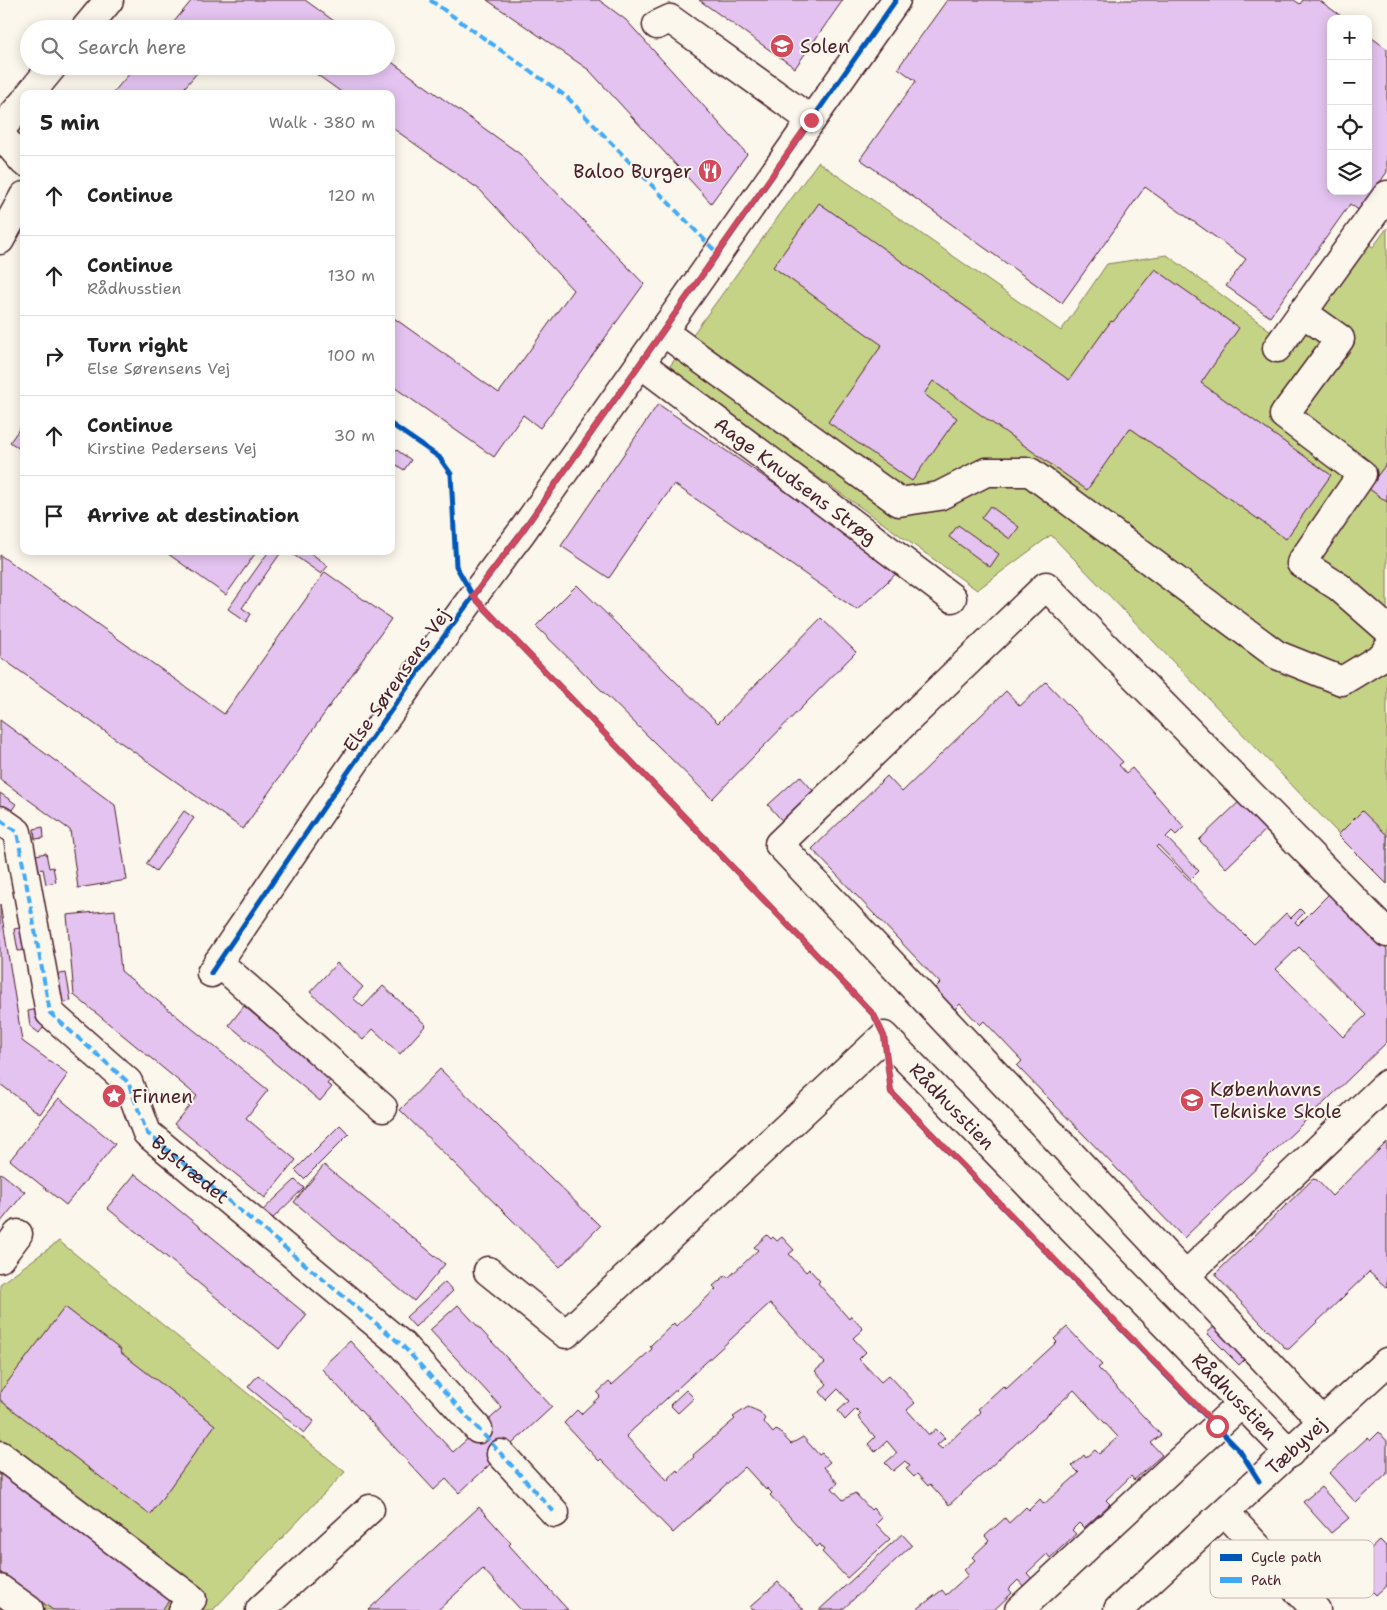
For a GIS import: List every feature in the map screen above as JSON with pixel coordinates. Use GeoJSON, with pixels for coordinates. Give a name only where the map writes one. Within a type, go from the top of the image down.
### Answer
{"type":"FeatureCollection","features":[{"type":"Feature","properties":{"kind":"street"},"geometry":{"type":"LineString","coordinates":[[92,20],[109,0]]}},
{"type":"Feature","properties":{"kind":"street","name":"Else Sørensens Vej"},"geometry":{"type":"LineString","coordinates":[[383,1108],[215,967],[268,887],[896,0]]}},
{"type":"Feature","properties":{"kind":"street"},"geometry":{"type":"LineString","coordinates":[[657,25],[670,19],[811,120]]}},
{"type":"Feature","properties":{"kind":"street"},"geometry":{"type":"LineString","coordinates":[[33,90],[46,75]]}},
{"type":"Feature","properties":{"kind":"street"},"geometry":{"type":"LineString","coordinates":[[0,130],[20,107]]}},
{"type":"Feature","properties":{"kind":"street"},"geometry":{"type":"LineString","coordinates":[[0,134],[20,157]]}},
{"type":"Feature","properties":{"kind":"street"},"geometry":{"type":"LineString","coordinates":[[1277,348],[1387,195]]}},
{"type":"Feature","properties":{"kind":"street"},"geometry":{"type":"LineString","coordinates":[[0,240],[20,203]]}},
{"type":"Feature","properties":{"kind":"street"},"geometry":{"type":"LineString","coordinates":[[1302,312],[1340,339],[1284,415],[1362,474],[1301,563],[1339,587],[1387,629]]}},
{"type":"Feature","properties":{"kind":"street"},"geometry":{"type":"LineString","coordinates":[[662,331],[899,502],[939,496],[986,472],[1030,472],[1277,655],[1342,681],[1384,656],[1387,649]]}},
{"type":"Feature","properties":{"kind":"street","name":"Aage Knudsens Strøg"},"geometry":{"type":"LineString","coordinates":[[640,363],[952,598]]}},
{"type":"Feature","properties":{"kind":"street"},"geometry":{"type":"LineString","coordinates":[[1323,1422],[779,844],[1046,586],[1387,933]]}},
{"type":"Feature","properties":{"kind":"street","name":"Bystrædet"},"geometry":{"type":"LineString","coordinates":[[0,820],[17,832],[50,1013],[128,1082],[147,1133],[402,1345],[478,1429]]}},
{"type":"Feature","properties":{"kind":"street","name":"Rådhusstien"},"geometry":{"type":"LineString","coordinates":[[488,1271],[566,1334],[884,1036],[1290,1452]]}},
{"type":"Feature","properties":{"kind":"street"},"geometry":{"type":"LineString","coordinates":[[1185,1276],[1387,1084]]}},
{"type":"Feature","properties":{"kind":"street"},"geometry":{"type":"LineString","coordinates":[[0,1258],[18,1234]]}},
{"type":"Feature","properties":{"kind":"street","name":"Tæbyvej"},"geometry":{"type":"LineString","coordinates":[[1118,1610],[1387,1362]]}},
{"type":"Feature","properties":{"kind":"street"},"geometry":{"type":"LineString","coordinates":[[1019,1610],[1242,1404]]}},
{"type":"Feature","properties":{"kind":"street"},"geometry":{"type":"LineString","coordinates":[[501,1454],[555,1512]]}},
{"type":"Feature","properties":{"kind":"street"},"geometry":{"type":"LineString","coordinates":[[0,1455],[192,1599],[183,1610]]}},
{"type":"Feature","properties":{"kind":"street"},"geometry":{"type":"LineString","coordinates":[[260,1610],[370,1509]]}},
{"type":"Feature","properties":{"kind":"street"},"geometry":{"type":"LineString","coordinates":[[1225,1512],[1251,1540]]}},
{"type":"Feature","properties":{"kind":"street"},"geometry":{"type":"LineString","coordinates":[[0,1589],[29,1610]]}},
{"type":"Feature","properties":{"kind":"street"},"geometry":{"type":"LineString","coordinates":[[1305,1598],[1316,1610]]}},
{"type":"Feature","properties":{"kind":"green space"},"geometry":{"type":"Polygon","coordinates":[[[818,162],[1061,331],[1107,264],[1167,255],[1275,334],[1346,230],[1373,247],[1387,228],[1387,884],[1051,535],[977,590],[667,370],[818,162]]]}},
{"type":"Feature","properties":{"kind":"green space"},"geometry":{"type":"Polygon","coordinates":[[[59,1241],[345,1472],[213,1610],[0,1610],[0,1284],[59,1241]]]}},
{"type":"Feature","properties":{"kind":"building"},"geometry":{"type":"Polygon","coordinates":[[[192,0],[305,0],[333,20],[175,20],[192,0]]]}},
{"type":"Feature","properties":{"kind":"building"},"geometry":{"type":"Polygon","coordinates":[[[487,0],[599,0],[626,20],[747,154],[711,203],[589,70],[487,0]]]}},
{"type":"Feature","properties":{"kind":"building"},"geometry":{"type":"Polygon","coordinates":[[[699,0],[843,0],[795,68],[699,0]]]}},
{"type":"Feature","properties":{"kind":"building"},"geometry":{"type":"Polygon","coordinates":[[[947,0],[1294,0],[1300,4],[1303,0],[1319,0],[1340,15],[1327,15],[1327,195],[1371,195],[1360,211],[1350,204],[1270,317],[1226,286],[1246,259],[1145,187],[1062,303],[860,159],[916,81],[898,68],[947,0]]]}},
{"type":"Feature","properties":{"kind":"building"},"geometry":{"type":"Polygon","coordinates":[[[1372,38],[1387,49],[1387,172],[1372,194],[1372,38]]]}},
{"type":"Feature","properties":{"kind":"building"},"geometry":{"type":"Polygon","coordinates":[[[395,64],[520,154],[644,284],[540,428],[523,415],[494,457],[395,388],[395,319],[499,393],[573,290],[480,190],[395,130],[395,90],[338,90],[318,75],[395,75],[395,64]]]}},
{"type":"Feature","properties":{"kind":"building"},"geometry":{"type":"Polygon","coordinates":[[[128,75],[195,75],[182,90],[115,90],[128,75]]]}},
{"type":"Feature","properties":{"kind":"building"},"geometry":{"type":"Polygon","coordinates":[[[819,203],[1069,380],[1111,321],[1113,322],[1155,269],[1239,328],[1201,383],[1331,475],[1286,539],[1130,428],[1087,490],[933,381],[924,394],[957,418],[912,481],[828,422],[882,345],[773,267],[819,203]]]}},
{"type":"Feature","properties":{"kind":"building"},"geometry":{"type":"Polygon","coordinates":[[[658,404],[900,570],[857,610],[674,484],[609,578],[561,546],[658,404]]]}},
{"type":"Feature","properties":{"kind":"building"},"geometry":{"type":"Polygon","coordinates":[[[20,428],[20,449],[10,442],[20,428]]]}},
{"type":"Feature","properties":{"kind":"building"},"geometry":{"type":"Polygon","coordinates":[[[395,449],[411,460],[404,470],[395,464],[395,449]]]}},
{"type":"Feature","properties":{"kind":"building"},"geometry":{"type":"Polygon","coordinates":[[[1387,463],[1387,502],[1368,488],[1387,463]]]}},
{"type":"Feature","properties":{"kind":"building"},"geometry":{"type":"Polygon","coordinates":[[[990,506],[1019,527],[1010,539],[981,518],[990,506]]]}},
{"type":"Feature","properties":{"kind":"building"},"geometry":{"type":"Polygon","coordinates":[[[958,525],[999,554],[990,567],[949,537],[958,525]]]}},
{"type":"Feature","properties":{"kind":"building"},"geometry":{"type":"Polygon","coordinates":[[[0,555],[224,714],[325,572],[391,619],[243,829],[0,657],[0,555]]]}},
{"type":"Feature","properties":{"kind":"building"},"geometry":{"type":"Polygon","coordinates":[[[170,555],[254,555],[226,595],[170,555]]]}},
{"type":"Feature","properties":{"kind":"building"},"geometry":{"type":"Polygon","coordinates":[[[266,555],[279,555],[242,608],[251,614],[246,622],[228,609],[266,555]]]}},
{"type":"Feature","properties":{"kind":"building"},"geometry":{"type":"Polygon","coordinates":[[[294,555],[313,555],[328,566],[321,574],[294,555]]]}},
{"type":"Feature","properties":{"kind":"building"},"geometry":{"type":"Polygon","coordinates":[[[577,585],[718,723],[821,618],[856,652],[712,799],[536,626],[577,585]]]}},
{"type":"Feature","properties":{"kind":"building"},"geometry":{"type":"Polygon","coordinates":[[[1046,682],[1123,762],[1119,765],[1126,773],[1132,768],[1184,827],[1176,835],[1172,831],[1166,837],[1199,871],[1191,879],[1158,845],[1156,847],[1254,944],[1286,913],[1291,918],[1300,909],[1304,913],[1295,922],[1298,925],[1331,892],[1387,950],[1387,1042],[1184,1238],[1017,1066],[1022,1061],[984,1021],[980,1025],[960,1004],[952,1012],[932,991],[940,983],[812,849],[887,776],[902,792],[1006,691],[1020,706],[1046,682]],[[1299,947],[1276,969],[1343,1037],[1366,1015],[1299,947]]]}},
{"type":"Feature","properties":{"kind":"building"},"geometry":{"type":"Polygon","coordinates":[[[0,720],[115,805],[127,880],[78,888],[70,830],[0,779],[0,720]]]}},
{"type":"Feature","properties":{"kind":"building"},"geometry":{"type":"Polygon","coordinates":[[[800,776],[817,795],[786,825],[768,805],[800,776]]]}},
{"type":"Feature","properties":{"kind":"building"},"geometry":{"type":"Polygon","coordinates":[[[0,793],[16,804],[10,813],[0,806],[0,793]]]}},
{"type":"Feature","properties":{"kind":"building"},"geometry":{"type":"Polygon","coordinates":[[[1243,798],[1270,826],[1226,868],[1199,840],[1243,798]]]}},
{"type":"Feature","properties":{"kind":"building"},"geometry":{"type":"Polygon","coordinates":[[[184,811],[194,818],[156,871],[146,864],[184,811]]]}},
{"type":"Feature","properties":{"kind":"building"},"geometry":{"type":"Polygon","coordinates":[[[1362,811],[1387,835],[1387,884],[1338,835],[1362,811]]]}},
{"type":"Feature","properties":{"kind":"building"},"geometry":{"type":"Polygon","coordinates":[[[43,827],[44,838],[35,839],[34,829],[43,827]]]}},
{"type":"Feature","properties":{"kind":"building"},"geometry":{"type":"Polygon","coordinates":[[[46,853],[49,868],[53,867],[56,882],[46,884],[43,869],[38,870],[36,855],[46,853]]]}},
{"type":"Feature","properties":{"kind":"building"},"geometry":{"type":"Polygon","coordinates":[[[0,904],[22,1041],[68,1074],[40,1114],[0,1084],[0,904]]]}},
{"type":"Feature","properties":{"kind":"building"},"geometry":{"type":"Polygon","coordinates":[[[115,910],[121,971],[268,1090],[246,1118],[296,1160],[265,1198],[174,1124],[197,1096],[74,995],[67,915],[115,910]]]}},
{"type":"Feature","properties":{"kind":"building"},"geometry":{"type":"Polygon","coordinates":[[[25,927],[29,950],[18,951],[14,929],[25,927]]]}},
{"type":"Feature","properties":{"kind":"building"},"geometry":{"type":"Polygon","coordinates":[[[337,963],[363,987],[353,998],[363,1007],[383,986],[426,1025],[400,1054],[373,1029],[363,1040],[310,992],[337,963]]]}},
{"type":"Feature","properties":{"kind":"building"},"geometry":{"type":"Polygon","coordinates":[[[66,973],[71,1001],[60,1003],[55,975],[66,973]]]}},
{"type":"Feature","properties":{"kind":"building"},"geometry":{"type":"Polygon","coordinates":[[[244,1006],[331,1079],[327,1084],[332,1087],[320,1101],[229,1025],[244,1006]]]}},
{"type":"Feature","properties":{"kind":"building"},"geometry":{"type":"Polygon","coordinates":[[[38,1009],[46,1024],[39,1033],[30,1026],[28,1011],[38,1009]]]}},
{"type":"Feature","properties":{"kind":"building"},"geometry":{"type":"Polygon","coordinates":[[[440,1069],[600,1226],[560,1267],[400,1110],[440,1069]]]}},
{"type":"Feature","properties":{"kind":"building"},"geometry":{"type":"Polygon","coordinates":[[[59,1098],[115,1144],[66,1205],[10,1160],[59,1098]]]}},
{"type":"Feature","properties":{"kind":"building"},"geometry":{"type":"Polygon","coordinates":[[[340,1125],[349,1134],[304,1179],[295,1170],[340,1125]]]}},
{"type":"Feature","properties":{"kind":"building"},"geometry":{"type":"Polygon","coordinates":[[[1387,1142],[1387,1288],[1369,1272],[1289,1349],[1286,1349],[1216,1276],[1216,1273],[1313,1179],[1317,1180],[1332,1196],[1387,1142]]]}},
{"type":"Feature","properties":{"kind":"building"},"geometry":{"type":"Polygon","coordinates":[[[324,1165],[445,1264],[414,1301],[294,1202],[324,1165]]]}},
{"type":"Feature","properties":{"kind":"building"},"geometry":{"type":"Polygon","coordinates":[[[0,1174],[25,1192],[0,1223],[0,1174]]]}},
{"type":"Feature","properties":{"kind":"building"},"geometry":{"type":"Polygon","coordinates":[[[135,1174],[307,1315],[279,1349],[107,1208],[135,1174]]]}},
{"type":"Feature","properties":{"kind":"building"},"geometry":{"type":"Polygon","coordinates":[[[295,1180],[304,1188],[271,1220],[262,1211],[295,1180]]]}},
{"type":"Feature","properties":{"kind":"building"},"geometry":{"type":"Polygon","coordinates":[[[767,1235],[777,1241],[782,1237],[794,1250],[789,1254],[806,1272],[809,1269],[820,1281],[818,1283],[849,1319],[851,1316],[863,1329],[853,1338],[866,1352],[859,1359],[881,1382],[889,1375],[915,1403],[907,1410],[929,1435],[936,1429],[945,1438],[937,1445],[942,1449],[981,1412],[978,1409],[1003,1386],[1006,1389],[1057,1342],[1054,1339],[1067,1327],[1102,1365],[1098,1368],[1161,1435],[1151,1443],[1162,1455],[1134,1480],[1131,1476],[1106,1500],[1110,1504],[1084,1528],[1079,1523],[1072,1530],[1076,1534],[1050,1558],[1047,1554],[1027,1573],[1033,1580],[1025,1588],[1018,1580],[1009,1589],[1012,1593],[994,1610],[916,1610],[942,1590],[946,1595],[968,1575],[964,1570],[975,1560],[972,1557],[989,1541],[985,1536],[1005,1518],[1009,1523],[1026,1507],[1029,1510],[1040,1499],[1044,1504],[1079,1473],[1072,1466],[1084,1455],[1086,1458],[1095,1450],[1099,1454],[1118,1437],[1074,1390],[949,1505],[930,1484],[928,1486],[917,1474],[914,1477],[906,1469],[910,1466],[905,1461],[893,1471],[885,1463],[897,1453],[887,1441],[875,1452],[868,1444],[875,1437],[858,1417],[861,1414],[856,1409],[845,1420],[838,1411],[849,1401],[838,1389],[827,1400],[820,1392],[827,1384],[815,1371],[825,1363],[770,1303],[626,1436],[668,1481],[669,1477],[677,1470],[678,1472],[694,1457],[693,1455],[735,1419],[733,1417],[748,1407],[760,1412],[765,1419],[763,1421],[773,1433],[777,1429],[791,1444],[803,1437],[819,1455],[822,1453],[830,1462],[824,1467],[838,1483],[832,1488],[843,1500],[855,1493],[871,1510],[873,1508],[882,1518],[876,1524],[890,1539],[847,1578],[822,1552],[824,1550],[820,1544],[817,1547],[770,1495],[772,1493],[767,1488],[766,1490],[745,1467],[673,1533],[601,1459],[599,1461],[564,1423],[577,1410],[581,1414],[600,1396],[597,1393],[609,1382],[612,1385],[652,1349],[650,1346],[674,1323],[676,1326],[716,1289],[713,1286],[726,1275],[728,1278],[758,1250],[754,1247],[767,1235]]]}},
{"type":"Feature","properties":{"kind":"building"},"geometry":{"type":"Polygon","coordinates":[[[445,1282],[453,1291],[415,1327],[406,1317],[445,1282]]]}},
{"type":"Feature","properties":{"kind":"building"},"geometry":{"type":"Polygon","coordinates":[[[458,1305],[552,1407],[459,1493],[446,1479],[434,1490],[321,1368],[350,1341],[453,1452],[502,1408],[430,1330],[458,1305]]]}},
{"type":"Feature","properties":{"kind":"building"},"geometry":{"type":"Polygon","coordinates":[[[65,1307],[215,1425],[150,1515],[0,1400],[0,1392],[65,1307]]]}},
{"type":"Feature","properties":{"kind":"building"},"geometry":{"type":"Polygon","coordinates":[[[1216,1325],[1247,1357],[1239,1365],[1207,1333],[1216,1325]]]}},
{"type":"Feature","properties":{"kind":"building"},"geometry":{"type":"Polygon","coordinates":[[[258,1375],[314,1421],[304,1433],[248,1387],[258,1375]]]}},
{"type":"Feature","properties":{"kind":"building"},"geometry":{"type":"Polygon","coordinates":[[[686,1390],[694,1398],[678,1413],[670,1405],[686,1390]]]}},
{"type":"Feature","properties":{"kind":"building"},"geometry":{"type":"Polygon","coordinates":[[[1379,1432],[1387,1441],[1387,1474],[1356,1503],[1329,1473],[1367,1438],[1370,1441],[1379,1432]]]}},
{"type":"Feature","properties":{"kind":"building"},"geometry":{"type":"Polygon","coordinates":[[[0,1467],[173,1595],[162,1610],[53,1610],[0,1572],[0,1467]]]}},
{"type":"Feature","properties":{"kind":"building"},"geometry":{"type":"Polygon","coordinates":[[[1321,1487],[1349,1518],[1331,1533],[1303,1502],[1321,1487]]]}},
{"type":"Feature","properties":{"kind":"building"},"geometry":{"type":"Polygon","coordinates":[[[479,1507],[511,1543],[509,1545],[568,1610],[521,1610],[483,1569],[438,1610],[368,1610],[479,1507]]]}},
{"type":"Feature","properties":{"kind":"building"},"geometry":{"type":"Polygon","coordinates":[[[902,1534],[912,1545],[842,1610],[819,1610],[902,1534]]]}},
{"type":"Feature","properties":{"kind":"building"},"geometry":{"type":"Polygon","coordinates":[[[1380,1540],[1387,1547],[1387,1585],[1376,1595],[1374,1593],[1374,1546],[1380,1540]]]}},
{"type":"Feature","properties":{"kind":"building"},"geometry":{"type":"Polygon","coordinates":[[[778,1582],[804,1610],[753,1610],[750,1607],[778,1582]]]}},
{"type":"Feature","properties":{"kind":"marked path"},"geometry":{"type":"LineString","coordinates":[[430,0],[567,97],[718,254]]}},
{"type":"Feature","properties":{"kind":"marked path"},"geometry":{"type":"LineString","coordinates":[[0,820],[17,832],[50,1013],[128,1082],[147,1133],[402,1345],[555,1513]]}},
{"type":"Feature","properties":{"kind":"cycle path"},"geometry":{"type":"LineString","coordinates":[[211,973],[402,695],[521,533],[896,0]]}},
{"type":"Feature","properties":{"kind":"cycle path"},"geometry":{"type":"LineString","coordinates":[[395,427],[439,457],[451,474],[456,566],[473,596],[874,1015],[884,1036],[891,1092],[1240,1451],[1259,1481]]}},
{"type":"Feature","properties":{"kind":"place","name":"Solen"},"geometry":{"type":"Point","coordinates":[782,46]}},
{"type":"Feature","properties":{"kind":"place","name":"Baloo Burger"},"geometry":{"type":"Point","coordinates":[710,171]}},
{"type":"Feature","properties":{"kind":"place","name":"Finnen"},"geometry":{"type":"Point","coordinates":[114,1096]}},
{"type":"Feature","properties":{"kind":"place","name":"Københavns Tekniske Skole"},"geometry":{"type":"Point","coordinates":[1192,1100]}},
{"type":"Feature","properties":{"kind":"route"},"geometry":{"type":"LineString","coordinates":[[811,120],[521,533],[473,596],[874,1015],[884,1036],[891,1092],[1217,1426]]}}]}
